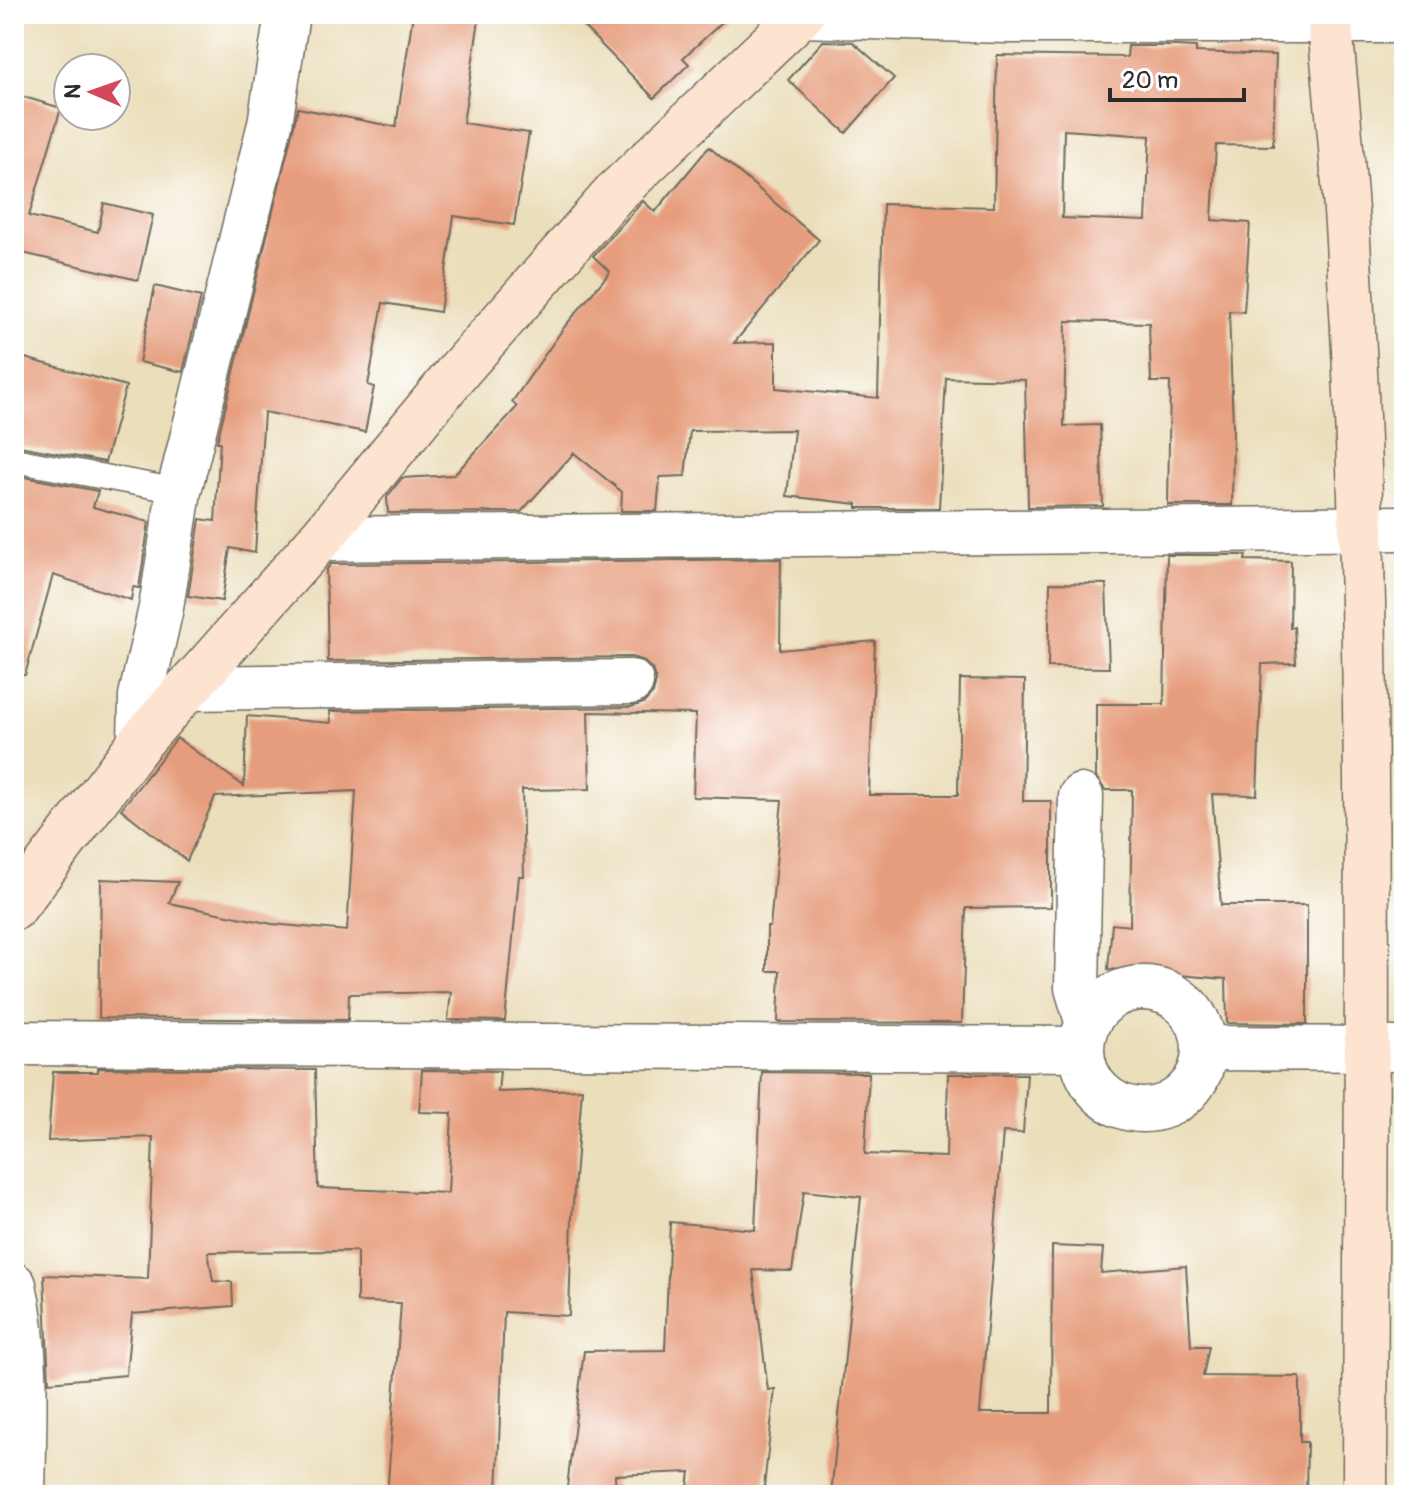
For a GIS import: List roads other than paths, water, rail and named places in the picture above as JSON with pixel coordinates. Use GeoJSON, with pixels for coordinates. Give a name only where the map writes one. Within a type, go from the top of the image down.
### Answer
{"type":"FeatureCollection","features":[{"type":"Feature","properties":{"kind":"street"},"geometry":{"type":"LineString","coordinates":[[140,742],[141,696],[161,608],[179,491],[270,124],[287,14]]}},
{"type":"Feature","properties":{"kind":"street"},"geometry":{"type":"LineString","coordinates":[[14,908],[140,742],[320,539],[460,369],[616,192],[801,15],[1007,21],[1330,18],[1404,21]]}},
{"type":"Feature","properties":{"kind":"street"},"geometry":{"type":"LineString","coordinates":[[1330,18],[1349,259],[1385,1049],[1365,1495]]}},
{"type":"Feature","properties":{"kind":"street"},"geometry":{"type":"LineString","coordinates":[[320,539],[1404,528]]}},
{"type":"Feature","properties":{"kind":"street"},"geometry":{"type":"LineString","coordinates":[[187,688],[631,682]]}},
{"type":"Feature","properties":{"kind":"street"},"geometry":{"type":"LineString","coordinates":[[1081,796],[1077,988],[1089,1077],[1102,1095],[1119,1107],[1149,1112],[1170,1106],[1188,1093],[1200,1076],[1204,1048],[1196,1017],[1182,1001],[1163,990],[1141,988],[1120,992],[1102,1004],[1084,1035]]}},
{"type":"Feature","properties":{"kind":"street"},"geometry":{"type":"LineString","coordinates":[[14,1043],[1084,1035]]}},
{"type":"Feature","properties":{"kind":"street"},"geometry":{"type":"LineString","coordinates":[[1204,1048],[1385,1049]]}},
{"type":"Feature","properties":{"kind":"street"},"geometry":{"type":"LineString","coordinates":[[14,1285],[21,1316],[25,1380],[23,1495]]}},
{"type":"Feature","properties":{"kind":"lane"},"geometry":{"type":"LineString","coordinates":[[14,460],[179,491]]}}]}
